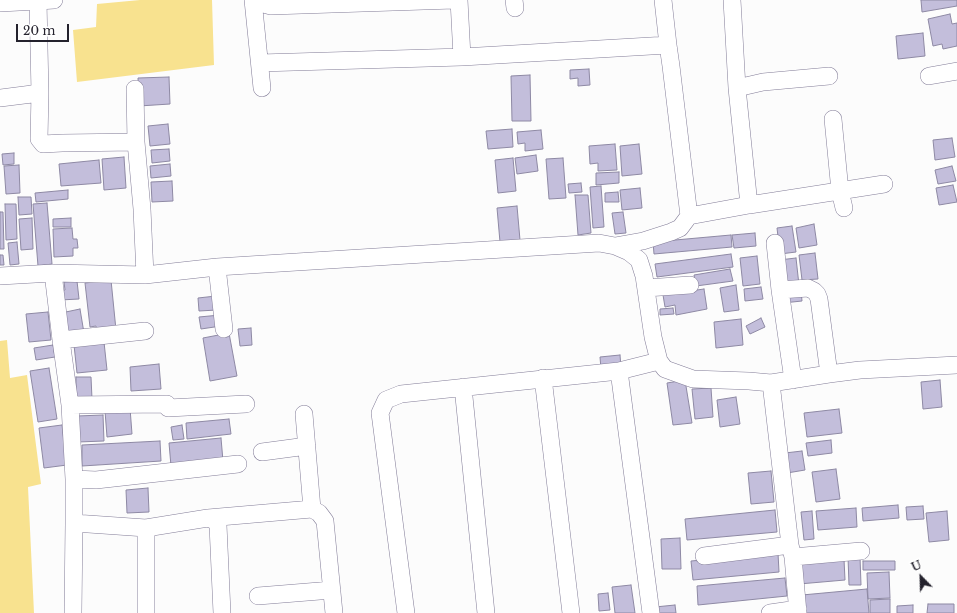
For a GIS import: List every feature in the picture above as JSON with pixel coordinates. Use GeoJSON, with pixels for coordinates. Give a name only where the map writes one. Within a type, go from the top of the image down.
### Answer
{"type":"FeatureCollection","features":[{"type":"Feature","properties":{"kind":"street"},"geometry":{"type":"LineString","coordinates":[[0,3],[43,0],[39,139],[43,144],[136,142]]}},
{"type":"Feature","properties":{"kind":"street"},"geometry":{"type":"LineString","coordinates":[[253,0],[262,88]]}},
{"type":"Feature","properties":{"kind":"street"},"geometry":{"type":"LineString","coordinates":[[258,0],[260,3],[271,6],[454,0]]}},
{"type":"Feature","properties":{"kind":"street"},"geometry":{"type":"LineString","coordinates":[[460,0],[462,57]]}},
{"type":"Feature","properties":{"kind":"street"},"geometry":{"type":"LineString","coordinates":[[615,246],[643,241],[671,232],[680,228],[688,216],[663,0]]}},
{"type":"Feature","properties":{"kind":"street"},"geometry":{"type":"LineString","coordinates":[[732,0],[737,88],[749,205]]}},
{"type":"Feature","properties":{"kind":"street"},"geometry":{"type":"LineString","coordinates":[[260,63],[462,57],[668,45]]}},
{"type":"Feature","properties":{"kind":"street"},"geometry":{"type":"LineString","coordinates":[[929,76],[957,71]]}},
{"type":"Feature","properties":{"kind":"street"},"geometry":{"type":"LineString","coordinates":[[737,88],[763,82],[829,76]]}},
{"type":"Feature","properties":{"kind":"street"},"geometry":{"type":"LineString","coordinates":[[135,89],[136,142],[142,209],[144,275]]}},
{"type":"Feature","properties":{"kind":"street"},"geometry":{"type":"LineString","coordinates":[[0,98],[40,93]]}},
{"type":"Feature","properties":{"kind":"street"},"geometry":{"type":"LineString","coordinates":[[833,119],[840,191],[844,208]]}},
{"type":"Feature","properties":{"kind":"street"},"geometry":{"type":"LineString","coordinates":[[688,216],[884,184]]}},
{"type":"Feature","properties":{"kind":"street"},"geometry":{"type":"LineString","coordinates":[[0,276],[53,273],[144,275],[217,267],[599,243],[615,246],[629,252],[638,260],[644,276],[653,337],[659,361],[665,369],[693,379],[771,383],[860,370],[957,365]]}},
{"type":"Feature","properties":{"kind":"street"},"geometry":{"type":"LineString","coordinates":[[775,243],[793,380]]}},
{"type":"Feature","properties":{"kind":"street"},"geometry":{"type":"LineString","coordinates":[[217,267],[224,329]]}},
{"type":"Feature","properties":{"kind":"street"},"geometry":{"type":"LineString","coordinates":[[53,273],[70,405],[74,479],[73,613]]}},
{"type":"Feature","properties":{"kind":"street"},"geometry":{"type":"LineString","coordinates":[[646,288],[690,285]]}},
{"type":"Feature","properties":{"kind":"street"},"geometry":{"type":"LineString","coordinates":[[780,290],[808,288],[817,294],[819,299],[829,374]]}},
{"type":"Feature","properties":{"kind":"street"},"geometry":{"type":"LineString","coordinates":[[61,340],[145,330]]}},
{"type":"Feature","properties":{"kind":"street"},"geometry":{"type":"LineString","coordinates":[[406,613],[380,413],[386,400],[401,394],[619,371],[659,361]]}},
{"type":"Feature","properties":{"kind":"street"},"geometry":{"type":"LineString","coordinates":[[619,371],[651,613]]}},
{"type":"Feature","properties":{"kind":"street"},"geometry":{"type":"LineString","coordinates":[[543,378],[571,613]]}},
{"type":"Feature","properties":{"kind":"street"},"geometry":{"type":"LineString","coordinates":[[770,613],[798,611],[771,383]]}},
{"type":"Feature","properties":{"kind":"street"},"geometry":{"type":"LineString","coordinates":[[463,387],[486,613]]}},
{"type":"Feature","properties":{"kind":"street"},"geometry":{"type":"LineString","coordinates":[[70,405],[167,404],[168,408],[246,404]]}},
{"type":"Feature","properties":{"kind":"street"},"geometry":{"type":"LineString","coordinates":[[304,414],[312,509]]}},
{"type":"Feature","properties":{"kind":"street"},"geometry":{"type":"LineString","coordinates":[[262,452],[307,446]]}},
{"type":"Feature","properties":{"kind":"street"},"geometry":{"type":"LineString","coordinates":[[74,479],[96,480],[238,464]]}},
{"type":"Feature","properties":{"kind":"street"},"geometry":{"type":"LineString","coordinates":[[74,523],[146,528],[208,518],[312,509],[319,513],[325,521],[334,613]]}},
{"type":"Feature","properties":{"kind":"street"},"geometry":{"type":"LineString","coordinates":[[208,518],[215,521],[218,525],[222,613]]}},
{"type":"Feature","properties":{"kind":"street"},"geometry":{"type":"LineString","coordinates":[[146,528],[146,613]]}},
{"type":"Feature","properties":{"kind":"street"},"geometry":{"type":"LineString","coordinates":[[704,556],[791,551],[861,552]]}},
{"type":"Feature","properties":{"kind":"street"},"geometry":{"type":"LineString","coordinates":[[258,596],[332,590]]}},
{"type":"Feature","properties":{"kind":"shaded area"},"geometry":{"type":"Polygon","coordinates":[[[140,0],[212,0],[214,65],[77,82],[73,30],[96,27],[97,4],[140,0]]]}},
{"type":"Feature","properties":{"kind":"shaded area"},"geometry":{"type":"Polygon","coordinates":[[[7,340],[10,378],[27,375],[41,484],[28,487],[34,613],[0,613],[0,341],[7,340]]]}},
{"type":"Feature","properties":{"kind":"building"},"geometry":{"type":"Polygon","coordinates":[[[921,0],[957,0],[957,6],[922,12],[921,0]]]}},
{"type":"Feature","properties":{"kind":"building"},"geometry":{"type":"Polygon","coordinates":[[[950,14],[952,24],[957,23],[957,46],[943,49],[942,44],[933,46],[928,19],[950,14]]]}},
{"type":"Feature","properties":{"kind":"building"},"geometry":{"type":"Polygon","coordinates":[[[923,33],[925,56],[898,59],[896,36],[923,33]]]}},
{"type":"Feature","properties":{"kind":"building"},"geometry":{"type":"Polygon","coordinates":[[[589,69],[590,85],[578,86],[578,78],[570,79],[570,70],[589,69]]]}},
{"type":"Feature","properties":{"kind":"building"},"geometry":{"type":"Polygon","coordinates":[[[530,75],[531,121],[512,121],[511,76],[530,75]]]}},
{"type":"Feature","properties":{"kind":"building"},"geometry":{"type":"Polygon","coordinates":[[[169,77],[170,104],[139,106],[138,78],[169,77]]]}},
{"type":"Feature","properties":{"kind":"building"},"geometry":{"type":"Polygon","coordinates":[[[168,124],[170,144],[150,146],[148,126],[168,124]]]}},
{"type":"Feature","properties":{"kind":"building"},"geometry":{"type":"Polygon","coordinates":[[[512,129],[513,147],[488,149],[486,131],[512,129]]]}},
{"type":"Feature","properties":{"kind":"building"},"geometry":{"type":"Polygon","coordinates":[[[541,130],[543,149],[525,151],[525,143],[518,144],[517,132],[541,130]]]}},
{"type":"Feature","properties":{"kind":"building"},"geometry":{"type":"Polygon","coordinates":[[[952,138],[955,157],[935,160],[933,140],[952,138]]]}},
{"type":"Feature","properties":{"kind":"building"},"geometry":{"type":"Polygon","coordinates":[[[615,144],[617,170],[598,171],[598,163],[590,164],[589,146],[615,144]]]}},
{"type":"Feature","properties":{"kind":"building"},"geometry":{"type":"Polygon","coordinates":[[[639,144],[642,174],[622,176],[620,146],[639,144]]]}},
{"type":"Feature","properties":{"kind":"building"},"geometry":{"type":"Polygon","coordinates":[[[169,149],[170,161],[152,163],[151,150],[169,149]]]}},
{"type":"Feature","properties":{"kind":"building"},"geometry":{"type":"Polygon","coordinates":[[[14,153],[14,164],[3,165],[2,154],[14,153]]]}},
{"type":"Feature","properties":{"kind":"building"},"geometry":{"type":"Polygon","coordinates":[[[536,155],[538,171],[517,174],[515,158],[536,155]]]}},
{"type":"Feature","properties":{"kind":"building"},"geometry":{"type":"Polygon","coordinates":[[[124,157],[126,188],[104,190],[102,159],[124,157]]]}},
{"type":"Feature","properties":{"kind":"building"},"geometry":{"type":"Polygon","coordinates":[[[513,158],[516,191],[498,193],[495,160],[513,158]]]}},
{"type":"Feature","properties":{"kind":"building"},"geometry":{"type":"Polygon","coordinates":[[[563,158],[566,198],[549,199],[546,159],[563,158]]]}},
{"type":"Feature","properties":{"kind":"building"},"geometry":{"type":"Polygon","coordinates":[[[99,160],[101,183],[61,186],[59,164],[99,160]]]}},
{"type":"Feature","properties":{"kind":"building"},"geometry":{"type":"Polygon","coordinates":[[[170,164],[171,176],[151,178],[150,166],[170,164]]]}},
{"type":"Feature","properties":{"kind":"building"},"geometry":{"type":"Polygon","coordinates":[[[19,165],[20,193],[6,194],[4,166],[19,165]]]}},
{"type":"Feature","properties":{"kind":"building"},"geometry":{"type":"Polygon","coordinates":[[[952,166],[956,181],[938,184],[935,170],[952,166]]]}},
{"type":"Feature","properties":{"kind":"building"},"geometry":{"type":"Polygon","coordinates":[[[619,172],[619,183],[596,185],[596,173],[619,172]]]}},
{"type":"Feature","properties":{"kind":"building"},"geometry":{"type":"Polygon","coordinates":[[[172,181],[173,201],[152,202],[151,182],[172,181]]]}},
{"type":"Feature","properties":{"kind":"building"},"geometry":{"type":"Polygon","coordinates":[[[581,183],[582,192],[569,193],[568,184],[581,183]]]}},
{"type":"Feature","properties":{"kind":"building"},"geometry":{"type":"Polygon","coordinates":[[[953,185],[957,202],[939,205],[936,188],[953,185]]]}},
{"type":"Feature","properties":{"kind":"building"},"geometry":{"type":"Polygon","coordinates":[[[601,186],[604,227],[593,228],[590,187],[601,186]]]}},
{"type":"Feature","properties":{"kind":"building"},"geometry":{"type":"Polygon","coordinates":[[[640,188],[642,208],[622,210],[620,190],[640,188]]]}},
{"type":"Feature","properties":{"kind":"building"},"geometry":{"type":"Polygon","coordinates":[[[68,190],[68,199],[36,202],[35,193],[68,190]]]}},
{"type":"Feature","properties":{"kind":"building"},"geometry":{"type":"Polygon","coordinates":[[[618,192],[619,202],[605,202],[605,193],[618,192]]]}},
{"type":"Feature","properties":{"kind":"building"},"geometry":{"type":"Polygon","coordinates":[[[575,195],[588,195],[591,233],[578,235],[575,195]]]}},
{"type":"Feature","properties":{"kind":"building"},"geometry":{"type":"Polygon","coordinates":[[[18,197],[31,197],[32,214],[19,215],[18,197]]]}},
{"type":"Feature","properties":{"kind":"building"},"geometry":{"type":"Polygon","coordinates":[[[47,203],[52,264],[38,266],[33,204],[47,203]]]}},
{"type":"Feature","properties":{"kind":"building"},"geometry":{"type":"Polygon","coordinates":[[[5,204],[16,204],[17,239],[6,240],[5,204]]]}},
{"type":"Feature","properties":{"kind":"building"},"geometry":{"type":"Polygon","coordinates":[[[517,206],[520,240],[500,242],[497,208],[517,206]]]}},
{"type":"Feature","properties":{"kind":"building"},"geometry":{"type":"Polygon","coordinates":[[[0,212],[3,212],[4,249],[0,249],[0,212]]]}},
{"type":"Feature","properties":{"kind":"building"},"geometry":{"type":"Polygon","coordinates":[[[623,212],[626,233],[615,234],[612,213],[623,212]]]}},
{"type":"Feature","properties":{"kind":"building"},"geometry":{"type":"Polygon","coordinates":[[[32,218],[33,249],[21,250],[19,219],[32,218]]]}},
{"type":"Feature","properties":{"kind":"building"},"geometry":{"type":"Polygon","coordinates":[[[71,218],[71,227],[53,227],[53,219],[71,218]]]}},
{"type":"Feature","properties":{"kind":"building"},"geometry":{"type":"Polygon","coordinates":[[[814,224],[817,245],[799,248],[796,228],[814,224]]]}},
{"type":"Feature","properties":{"kind":"building"},"geometry":{"type":"Polygon","coordinates":[[[792,226],[796,252],[780,254],[777,228],[792,226]]]}},
{"type":"Feature","properties":{"kind":"building"},"geometry":{"type":"Polygon","coordinates":[[[72,228],[73,239],[77,239],[78,248],[73,248],[73,256],[54,257],[53,229],[72,228]]]}},
{"type":"Feature","properties":{"kind":"building"},"geometry":{"type":"Polygon","coordinates":[[[755,233],[756,246],[734,248],[732,235],[755,233]]]}},
{"type":"Feature","properties":{"kind":"building"},"geometry":{"type":"Polygon","coordinates":[[[731,235],[732,247],[654,254],[653,242],[731,235]]]}},
{"type":"Feature","properties":{"kind":"building"},"geometry":{"type":"Polygon","coordinates":[[[17,242],[19,264],[10,265],[8,243],[17,242]]]}},
{"type":"Feature","properties":{"kind":"building"},"geometry":{"type":"Polygon","coordinates":[[[815,253],[818,279],[802,280],[799,255],[815,253]]]}},
{"type":"Feature","properties":{"kind":"building"},"geometry":{"type":"Polygon","coordinates":[[[731,254],[733,267],[657,277],[655,264],[731,254]]]}},
{"type":"Feature","properties":{"kind":"building"},"geometry":{"type":"Polygon","coordinates":[[[0,255],[3,255],[4,265],[0,265],[0,255]]]}},
{"type":"Feature","properties":{"kind":"building"},"geometry":{"type":"Polygon","coordinates":[[[757,256],[760,284],[743,286],[740,258],[757,256]]]}},
{"type":"Feature","properties":{"kind":"building"},"geometry":{"type":"Polygon","coordinates":[[[796,258],[799,285],[782,287],[779,260],[796,258]]]}},
{"type":"Feature","properties":{"kind":"building"},"geometry":{"type":"Polygon","coordinates":[[[730,269],[733,281],[696,286],[694,275],[730,269]]]}},
{"type":"Feature","properties":{"kind":"building"},"geometry":{"type":"Polygon","coordinates":[[[111,280],[116,330],[97,332],[96,326],[90,327],[85,283],[111,280]]]}},
{"type":"Feature","properties":{"kind":"building"},"geometry":{"type":"Polygon","coordinates":[[[77,281],[79,299],[60,300],[59,291],[65,290],[64,282],[77,281]]]}},
{"type":"Feature","properties":{"kind":"building"},"geometry":{"type":"Polygon","coordinates":[[[736,285],[739,310],[724,312],[720,288],[736,285]]]}},
{"type":"Feature","properties":{"kind":"building"},"geometry":{"type":"Polygon","coordinates":[[[761,287],[763,299],[745,301],[744,289],[761,287]]]}},
{"type":"Feature","properties":{"kind":"building"},"geometry":{"type":"Polygon","coordinates":[[[704,289],[707,309],[676,315],[675,305],[665,307],[663,295],[704,289]]]}},
{"type":"Feature","properties":{"kind":"building"},"geometry":{"type":"Polygon","coordinates":[[[801,290],[802,301],[783,303],[783,292],[801,290]]]}},
{"type":"Feature","properties":{"kind":"building"},"geometry":{"type":"Polygon","coordinates":[[[216,296],[217,310],[199,311],[198,298],[216,296]]]}},
{"type":"Feature","properties":{"kind":"building"},"geometry":{"type":"Polygon","coordinates":[[[673,308],[674,314],[660,315],[660,309],[673,308]]]}},
{"type":"Feature","properties":{"kind":"building"},"geometry":{"type":"Polygon","coordinates":[[[80,309],[84,333],[66,336],[61,313],[80,309]]]}},
{"type":"Feature","properties":{"kind":"building"},"geometry":{"type":"Polygon","coordinates":[[[48,312],[51,340],[29,342],[26,314],[48,312]]]}},
{"type":"Feature","properties":{"kind":"building"},"geometry":{"type":"Polygon","coordinates":[[[220,315],[221,326],[201,329],[199,317],[220,315]]]}},
{"type":"Feature","properties":{"kind":"building"},"geometry":{"type":"Polygon","coordinates":[[[761,318],[765,327],[750,334],[746,326],[761,318]]]}},
{"type":"Feature","properties":{"kind":"building"},"geometry":{"type":"Polygon","coordinates":[[[741,319],[743,345],[716,348],[714,322],[741,319]]]}},
{"type":"Feature","properties":{"kind":"building"},"geometry":{"type":"Polygon","coordinates":[[[251,328],[252,345],[240,346],[238,329],[251,328]]]}},
{"type":"Feature","properties":{"kind":"building"},"geometry":{"type":"Polygon","coordinates":[[[229,333],[237,376],[210,381],[203,338],[229,333]]]}},
{"type":"Feature","properties":{"kind":"building"},"geometry":{"type":"Polygon","coordinates":[[[104,342],[107,370],[77,373],[74,345],[104,342]]]}},
{"type":"Feature","properties":{"kind":"building"},"geometry":{"type":"Polygon","coordinates":[[[53,345],[55,357],[36,360],[34,348],[53,345]]]}},
{"type":"Feature","properties":{"kind":"building"},"geometry":{"type":"Polygon","coordinates":[[[620,355],[621,367],[601,369],[600,357],[620,355]]]}},
{"type":"Feature","properties":{"kind":"building"},"geometry":{"type":"Polygon","coordinates":[[[159,364],[161,389],[131,391],[130,367],[159,364]]]}},
{"type":"Feature","properties":{"kind":"building"},"geometry":{"type":"Polygon","coordinates":[[[49,368],[57,419],[38,422],[30,371],[49,368]]]}},
{"type":"Feature","properties":{"kind":"building"},"geometry":{"type":"Polygon","coordinates":[[[76,377],[91,377],[92,399],[76,399],[76,377]]]}},
{"type":"Feature","properties":{"kind":"building"},"geometry":{"type":"Polygon","coordinates":[[[685,380],[692,423],[673,425],[667,383],[685,380]]]}},
{"type":"Feature","properties":{"kind":"building"},"geometry":{"type":"Polygon","coordinates":[[[940,380],[942,407],[923,409],[921,382],[940,380]]]}},
{"type":"Feature","properties":{"kind":"building"},"geometry":{"type":"Polygon","coordinates":[[[711,388],[713,417],[695,419],[692,389],[711,388]]]}},
{"type":"Feature","properties":{"kind":"building"},"geometry":{"type":"Polygon","coordinates":[[[736,397],[740,424],[720,427],[717,400],[736,397]]]}},
{"type":"Feature","properties":{"kind":"building"},"geometry":{"type":"Polygon","coordinates":[[[130,408],[132,434],[107,437],[105,411],[130,408]]]}},
{"type":"Feature","properties":{"kind":"building"},"geometry":{"type":"Polygon","coordinates":[[[839,409],[842,433],[807,437],[804,413],[839,409]]]}},
{"type":"Feature","properties":{"kind":"building"},"geometry":{"type":"Polygon","coordinates":[[[103,415],[104,441],[78,442],[77,416],[103,415]]]}},
{"type":"Feature","properties":{"kind":"building"},"geometry":{"type":"Polygon","coordinates":[[[229,419],[231,434],[187,439],[186,423],[229,419]]]}},
{"type":"Feature","properties":{"kind":"building"},"geometry":{"type":"Polygon","coordinates":[[[62,425],[67,465],[44,468],[39,428],[62,425]]]}},
{"type":"Feature","properties":{"kind":"building"},"geometry":{"type":"Polygon","coordinates":[[[182,425],[184,439],[173,440],[171,427],[182,425]]]}},
{"type":"Feature","properties":{"kind":"building"},"geometry":{"type":"Polygon","coordinates":[[[221,438],[223,461],[171,466],[169,443],[221,438]]]}},
{"type":"Feature","properties":{"kind":"building"},"geometry":{"type":"Polygon","coordinates":[[[831,440],[832,453],[808,456],[806,443],[831,440]]]}},
{"type":"Feature","properties":{"kind":"building"},"geometry":{"type":"Polygon","coordinates":[[[160,441],[161,461],[82,466],[82,445],[160,441]]]}},
{"type":"Feature","properties":{"kind":"building"},"geometry":{"type":"Polygon","coordinates":[[[802,451],[805,470],[787,473],[785,453],[802,451]]]}},
{"type":"Feature","properties":{"kind":"building"},"geometry":{"type":"Polygon","coordinates":[[[836,469],[840,499],[816,502],[812,472],[836,469]]]}},
{"type":"Feature","properties":{"kind":"building"},"geometry":{"type":"Polygon","coordinates":[[[771,471],[774,502],[751,504],[748,473],[771,471]]]}},
{"type":"Feature","properties":{"kind":"building"},"geometry":{"type":"Polygon","coordinates":[[[148,488],[149,512],[127,513],[126,490],[148,488]]]}},
{"type":"Feature","properties":{"kind":"building"},"geometry":{"type":"Polygon","coordinates":[[[898,505],[899,518],[863,521],[862,508],[898,505]]]}},
{"type":"Feature","properties":{"kind":"building"},"geometry":{"type":"Polygon","coordinates":[[[923,506],[924,519],[907,520],[906,507],[923,506]]]}},
{"type":"Feature","properties":{"kind":"building"},"geometry":{"type":"Polygon","coordinates":[[[856,508],[857,527],[818,530],[816,511],[856,508]]]}},
{"type":"Feature","properties":{"kind":"building"},"geometry":{"type":"Polygon","coordinates":[[[775,510],[777,532],[687,540],[685,519],[775,510]]]}},
{"type":"Feature","properties":{"kind":"building"},"geometry":{"type":"Polygon","coordinates":[[[812,511],[814,539],[804,540],[801,512],[812,511]]]}},
{"type":"Feature","properties":{"kind":"building"},"geometry":{"type":"Polygon","coordinates":[[[947,511],[949,540],[929,542],[926,513],[947,511]]]}},
{"type":"Feature","properties":{"kind":"building"},"geometry":{"type":"Polygon","coordinates":[[[680,538],[681,569],[662,569],[661,539],[680,538]]]}},
{"type":"Feature","properties":{"kind":"building"},"geometry":{"type":"Polygon","coordinates":[[[778,553],[779,572],[693,580],[691,561],[778,553]]]}},
{"type":"Feature","properties":{"kind":"building"},"geometry":{"type":"Polygon","coordinates":[[[848,557],[860,557],[861,585],[849,585],[848,557]]]}},
{"type":"Feature","properties":{"kind":"building"},"geometry":{"type":"Polygon","coordinates":[[[844,559],[845,580],[799,584],[798,563],[844,559]]]}},
{"type":"Feature","properties":{"kind":"building"},"geometry":{"type":"Polygon","coordinates":[[[863,561],[895,561],[895,570],[863,570],[863,561]]]}},
{"type":"Feature","properties":{"kind":"building"},"geometry":{"type":"Polygon","coordinates":[[[889,572],[890,598],[868,599],[867,573],[889,572]]]}},
{"type":"Feature","properties":{"kind":"building"},"geometry":{"type":"Polygon","coordinates":[[[785,578],[787,596],[698,605],[697,586],[785,578]]]}},
{"type":"Feature","properties":{"kind":"building"},"geometry":{"type":"Polygon","coordinates":[[[631,585],[635,613],[615,613],[612,587],[631,585]]]}},
{"type":"Feature","properties":{"kind":"building"},"geometry":{"type":"Polygon","coordinates":[[[867,589],[869,613],[804,613],[802,595],[867,589]]]}},
{"type":"Feature","properties":{"kind":"building"},"geometry":{"type":"Polygon","coordinates":[[[608,593],[610,610],[599,611],[598,594],[608,593]]]}},
{"type":"Feature","properties":{"kind":"building"},"geometry":{"type":"Polygon","coordinates":[[[890,599],[890,613],[870,613],[870,600],[890,599]]]}},
{"type":"Feature","properties":{"kind":"building"},"geometry":{"type":"Polygon","coordinates":[[[928,604],[954,604],[954,613],[927,613],[928,604]]]}},
{"type":"Feature","properties":{"kind":"building"},"geometry":{"type":"Polygon","coordinates":[[[675,605],[676,613],[656,613],[655,607],[675,605]]]}},
{"type":"Feature","properties":{"kind":"building"},"geometry":{"type":"Polygon","coordinates":[[[913,605],[913,613],[897,613],[897,606],[913,605]]]}}]}
